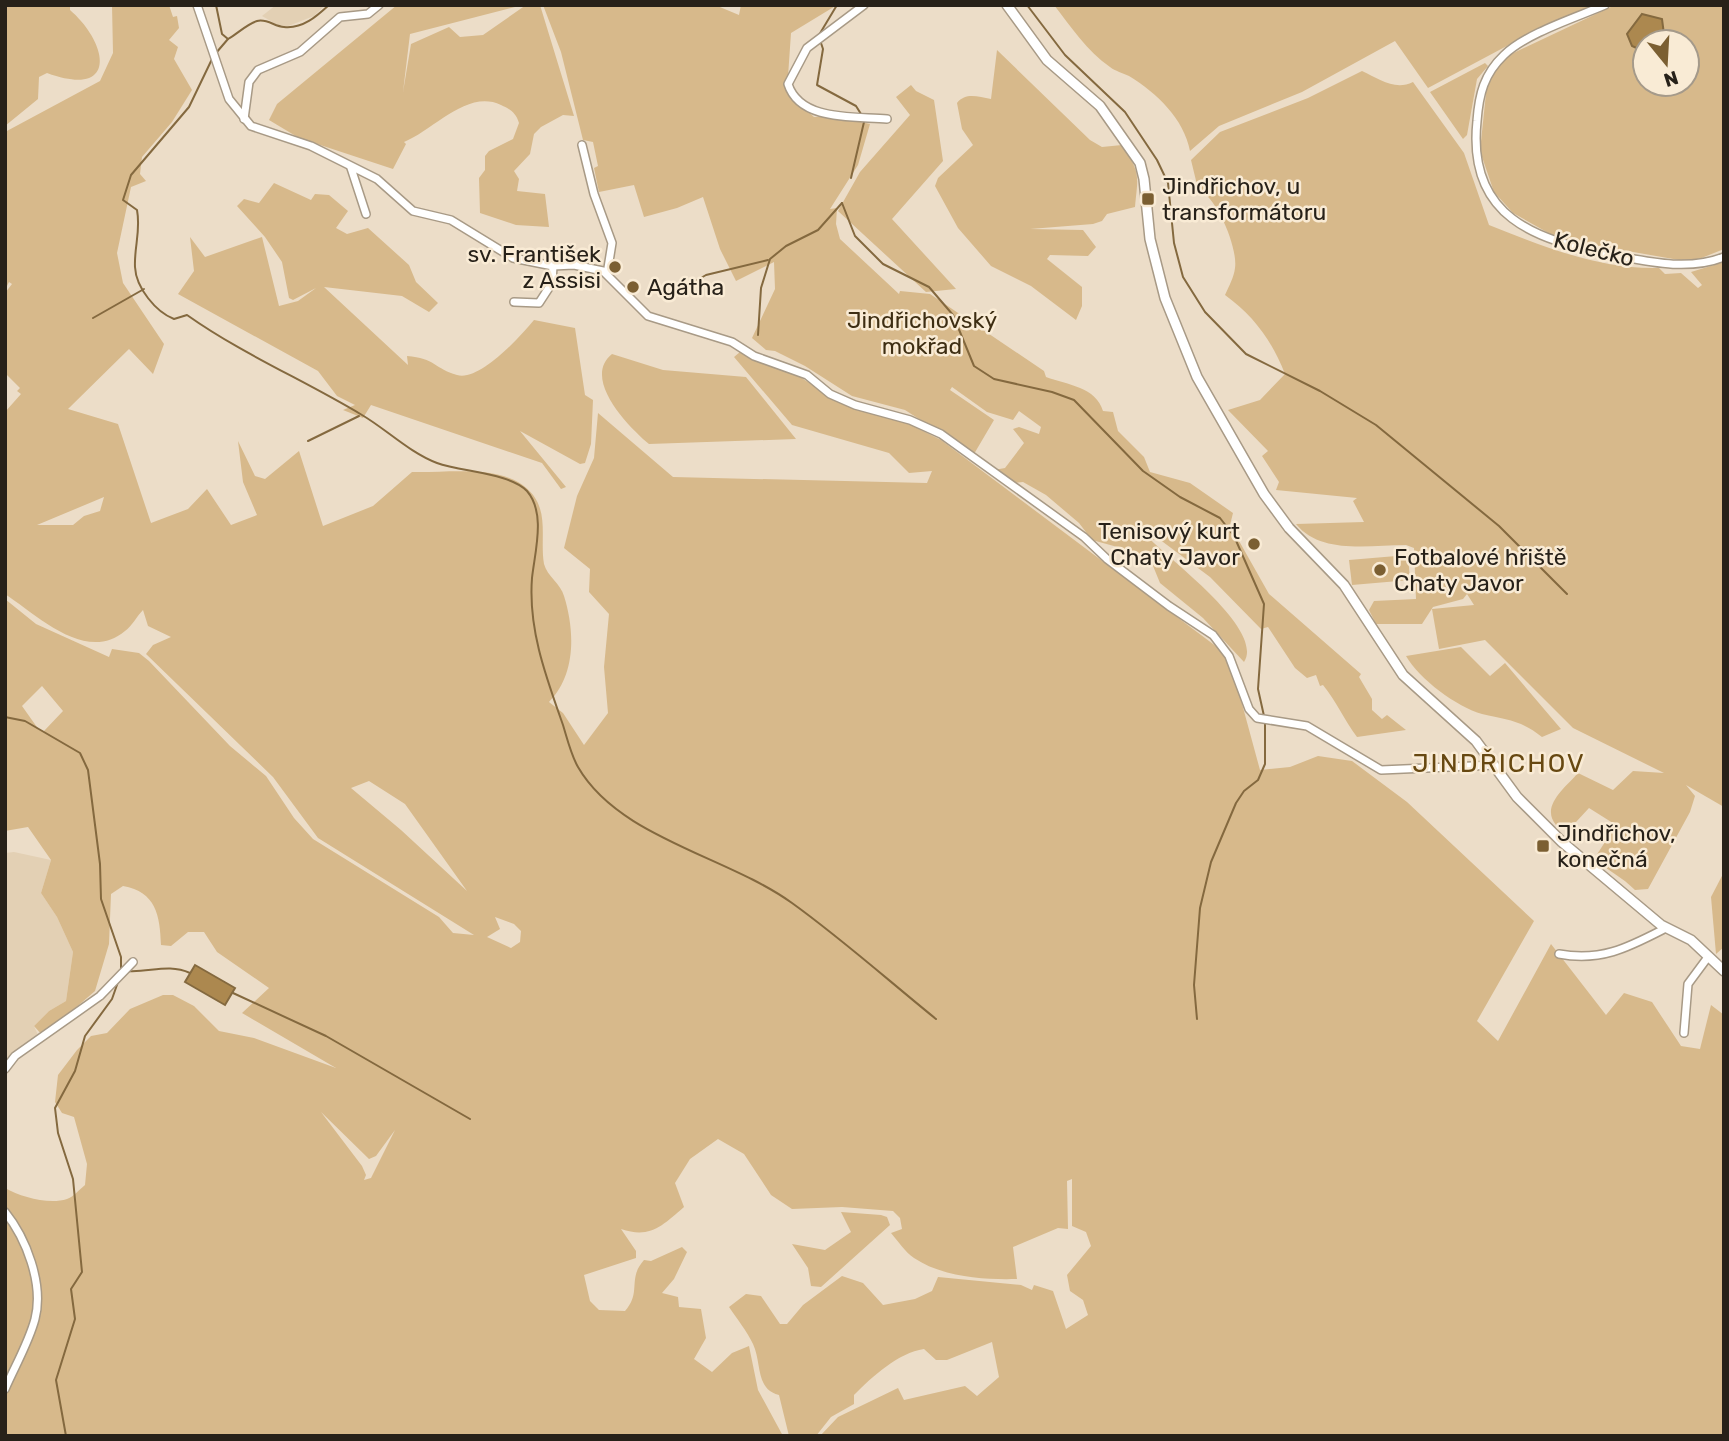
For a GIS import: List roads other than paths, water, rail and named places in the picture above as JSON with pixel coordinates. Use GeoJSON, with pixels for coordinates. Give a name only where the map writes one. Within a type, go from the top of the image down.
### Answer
{"type":"FeatureCollection","features":[{"type":"Feature","properties":{"kind":"street"},"geometry":{"type":"LineString","coordinates":[[197,5],[229,99],[251,126],[311,146],[350,168],[377,179],[413,211],[451,220],[513,258],[554,266],[593,267],[607,274],[648,316],[732,342],[754,356],[807,375],[830,394],[855,405],[910,419],[941,434],[1084,537],[1107,559],[1169,606],[1213,635],[1229,656],[1249,709],[1256,718],[1307,726],[1381,770],[1496,765]]}},
{"type":"Feature","properties":{"kind":"street"},"geometry":{"type":"LineString","coordinates":[[244,119],[249,82],[258,70],[300,52],[340,17],[368,14],[379,5]]}},
{"type":"Feature","properties":{"kind":"street"},"geometry":{"type":"LineString","coordinates":[[864,5],[803,53],[788,84],[793,95],[816,114],[887,119]]}},
{"type":"Feature","properties":{"kind":"street"},"geometry":{"type":"LineString","coordinates":[[1007,5],[1047,60],[1100,106],[1140,163],[1154,261],[1165,298],[1197,377],[1264,495],[1289,528],[1344,585],[1404,675],[1476,741],[1517,797],[1562,842],[1666,928],[1691,940],[1724,971]]}},
{"type":"Feature","properties":{"kind":"street","name":"Kolečko"},"geometry":{"type":"LineString","coordinates":[[1605,5],[1525,41],[1506,52],[1494,66],[1481,89],[1477,120],[1474,150],[1481,177],[1507,216],[1556,243],[1661,264],[1690,264],[1724,257]]}},
{"type":"Feature","properties":{"kind":"street"},"geometry":{"type":"LineString","coordinates":[[582,145],[594,194],[612,243],[607,274]]}},
{"type":"Feature","properties":{"kind":"street"},"geometry":{"type":"LineString","coordinates":[[350,168],[366,214]]}},
{"type":"Feature","properties":{"kind":"street"},"geometry":{"type":"LineString","coordinates":[[514,302],[539,303],[552,283],[554,266]]}},
{"type":"Feature","properties":{"kind":"street"},"geometry":{"type":"LineString","coordinates":[[1559,954],[1592,958],[1611,955],[1666,928]]}},
{"type":"Feature","properties":{"kind":"street"},"geometry":{"type":"LineString","coordinates":[[1684,1033],[1688,984],[1708,957]]}},
{"type":"Feature","properties":{"kind":"street"},"geometry":{"type":"LineString","coordinates":[[5,1069],[15,1056],[100,996],[133,962]]}},
{"type":"Feature","properties":{"kind":"street"},"geometry":{"type":"LineString","coordinates":[[5,1212],[17,1227],[31,1261],[36,1286],[36,1317],[5,1389]]}},
{"type":"Feature","properties":{"kind":"waterway"},"geometry":{"type":"LineString","coordinates":[[216,5],[222,34],[228,39],[257,21],[281,27],[303,24],[329,5]]}},
{"type":"Feature","properties":{"kind":"waterway"},"geometry":{"type":"LineString","coordinates":[[819,35],[837,5]]}},
{"type":"Feature","properties":{"kind":"waterway"},"geometry":{"type":"LineString","coordinates":[[1027,5],[1065,55],[1125,112],[1157,160],[1168,183],[1174,243],[1183,277],[1205,312],[1246,354],[1320,391],[1376,425],[1499,526],[1567,594]]}},
{"type":"Feature","properties":{"kind":"waterway"},"geometry":{"type":"LineString","coordinates":[[216,53],[228,39]]}},
{"type":"Feature","properties":{"kind":"waterway"},"geometry":{"type":"LineString","coordinates":[[820,40],[823,49],[817,85],[856,106],[861,114]]}},
{"type":"Feature","properties":{"kind":"waterway"},"geometry":{"type":"LineString","coordinates":[[213,57],[189,107],[131,175],[123,200],[137,210],[135,267],[139,283],[148,298],[167,316],[174,319],[187,315],[229,342],[362,415],[427,459],[509,480],[527,491],[533,500],[538,521],[531,597],[540,653],[573,757],[596,791],[620,812],[647,829],[737,872],[792,903],[936,1019]]}},
{"type":"Feature","properties":{"kind":"waterway"},"geometry":{"type":"LineString","coordinates":[[851,178],[864,122]]}},
{"type":"Feature","properties":{"kind":"waterway"},"geometry":{"type":"LineString","coordinates":[[842,203],[855,236],[883,264],[929,287],[953,315],[974,366],[994,379],[1052,392],[1074,400],[1143,471],[1180,497],[1220,518],[1234,536],[1264,604],[1258,689],[1264,716]]}},
{"type":"Feature","properties":{"kind":"waterway"},"geometry":{"type":"LineString","coordinates":[[758,335],[761,288],[770,259],[786,246],[818,230],[842,203]]}},
{"type":"Feature","properties":{"kind":"waterway"},"geometry":{"type":"LineString","coordinates":[[689,285],[706,275],[768,260]]}},
{"type":"Feature","properties":{"kind":"waterway"},"geometry":{"type":"LineString","coordinates":[[93,318],[144,289]]}},
{"type":"Feature","properties":{"kind":"waterway"},"geometry":{"type":"LineString","coordinates":[[308,441],[359,416]]}},
{"type":"Feature","properties":{"kind":"waterway"},"geometry":{"type":"LineString","coordinates":[[5,717],[25,721],[80,753],[88,770],[100,864],[101,899],[121,957],[121,971]]}},
{"type":"Feature","properties":{"kind":"waterway"},"geometry":{"type":"LineString","coordinates":[[1197,1019],[1194,985],[1200,908],[1211,862],[1236,803],[1244,791],[1258,780],[1265,764],[1265,722]]}},
{"type":"Feature","properties":{"kind":"waterway"},"geometry":{"type":"LineString","coordinates":[[127,971],[166,968],[190,973]]}},
{"type":"Feature","properties":{"kind":"waterway"},"geometry":{"type":"LineString","coordinates":[[66,1436],[56,1380],[75,1319],[71,1289],[82,1272],[73,1179],[58,1133],[55,1108],[75,1071],[85,1036],[112,999],[118,982]]}},
{"type":"Feature","properties":{"kind":"waterway"},"geometry":{"type":"LineString","coordinates":[[233,993],[326,1036],[470,1119]]}},
{"type":"Feature","properties":{"kind":"place","name":"Jindřichov, u transformátoru"},"geometry":{"type":"Point","coordinates":[1148,199]}},
{"type":"Feature","properties":{"kind":"place","name":"sv. František z Assisi"},"geometry":{"type":"Point","coordinates":[615,267]}},
{"type":"Feature","properties":{"kind":"place","name":"Agátha"},"geometry":{"type":"Point","coordinates":[633,287]}},
{"type":"Feature","properties":{"kind":"place","name":"Tenisový kurt Chaty Javor"},"geometry":{"type":"Point","coordinates":[1254,544]}},
{"type":"Feature","properties":{"kind":"place","name":"Fotbalové hřiště Chaty Javor"},"geometry":{"type":"Point","coordinates":[1380,570]}},
{"type":"Feature","properties":{"kind":"place","name":"Jindřichov, konečná"},"geometry":{"type":"Point","coordinates":[1543,846]}},
{"type":"Feature","properties":{"kind":"district","name":"JINDŘICHOV"},"geometry":{"type":"Point","coordinates":[1499,763]}},
{"type":"Feature","properties":{"kind":"park label","name":"Jindřichovský mokřad"},"geometry":{"type":"Point","coordinates":[922,333]}}]}
